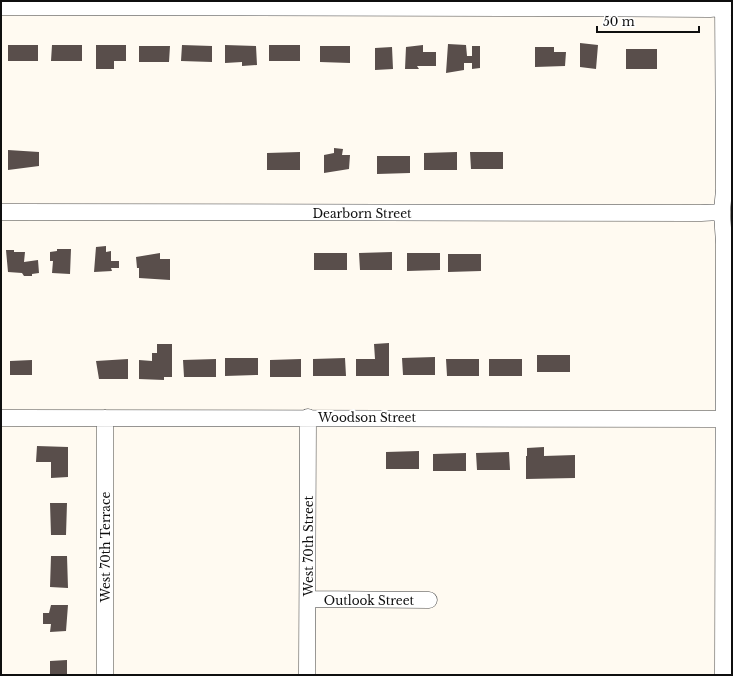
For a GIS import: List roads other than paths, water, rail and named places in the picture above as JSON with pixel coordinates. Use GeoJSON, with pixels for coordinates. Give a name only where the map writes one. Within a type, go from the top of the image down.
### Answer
{"type":"FeatureCollection","features":[{"type":"Feature","properties":{"kind":"street"},"geometry":{"type":"LineString","coordinates":[[1,7],[534,8],[710,10],[726,5],[724,189],[722,212],[724,244],[727,418],[723,675]]}},
{"type":"Feature","properties":{"kind":"street","name":"Dearborn Street"},"geometry":{"type":"LineString","coordinates":[[1,212],[722,212]]}},
{"type":"Feature","properties":{"kind":"street","name":"West 70th Street"},"geometry":{"type":"LineString","coordinates":[[307,675],[308,417]]}},
{"type":"Feature","properties":{"kind":"street","name":"Woodson Street"},"geometry":{"type":"LineString","coordinates":[[1,418],[727,418]]}},
{"type":"Feature","properties":{"kind":"street","name":"West 70th Terrace"},"geometry":{"type":"LineString","coordinates":[[105,418],[105,675]]}},
{"type":"Feature","properties":{"kind":"street","name":"Outlook Street"},"geometry":{"type":"LineString","coordinates":[[308,600],[429,600]]}}]}
